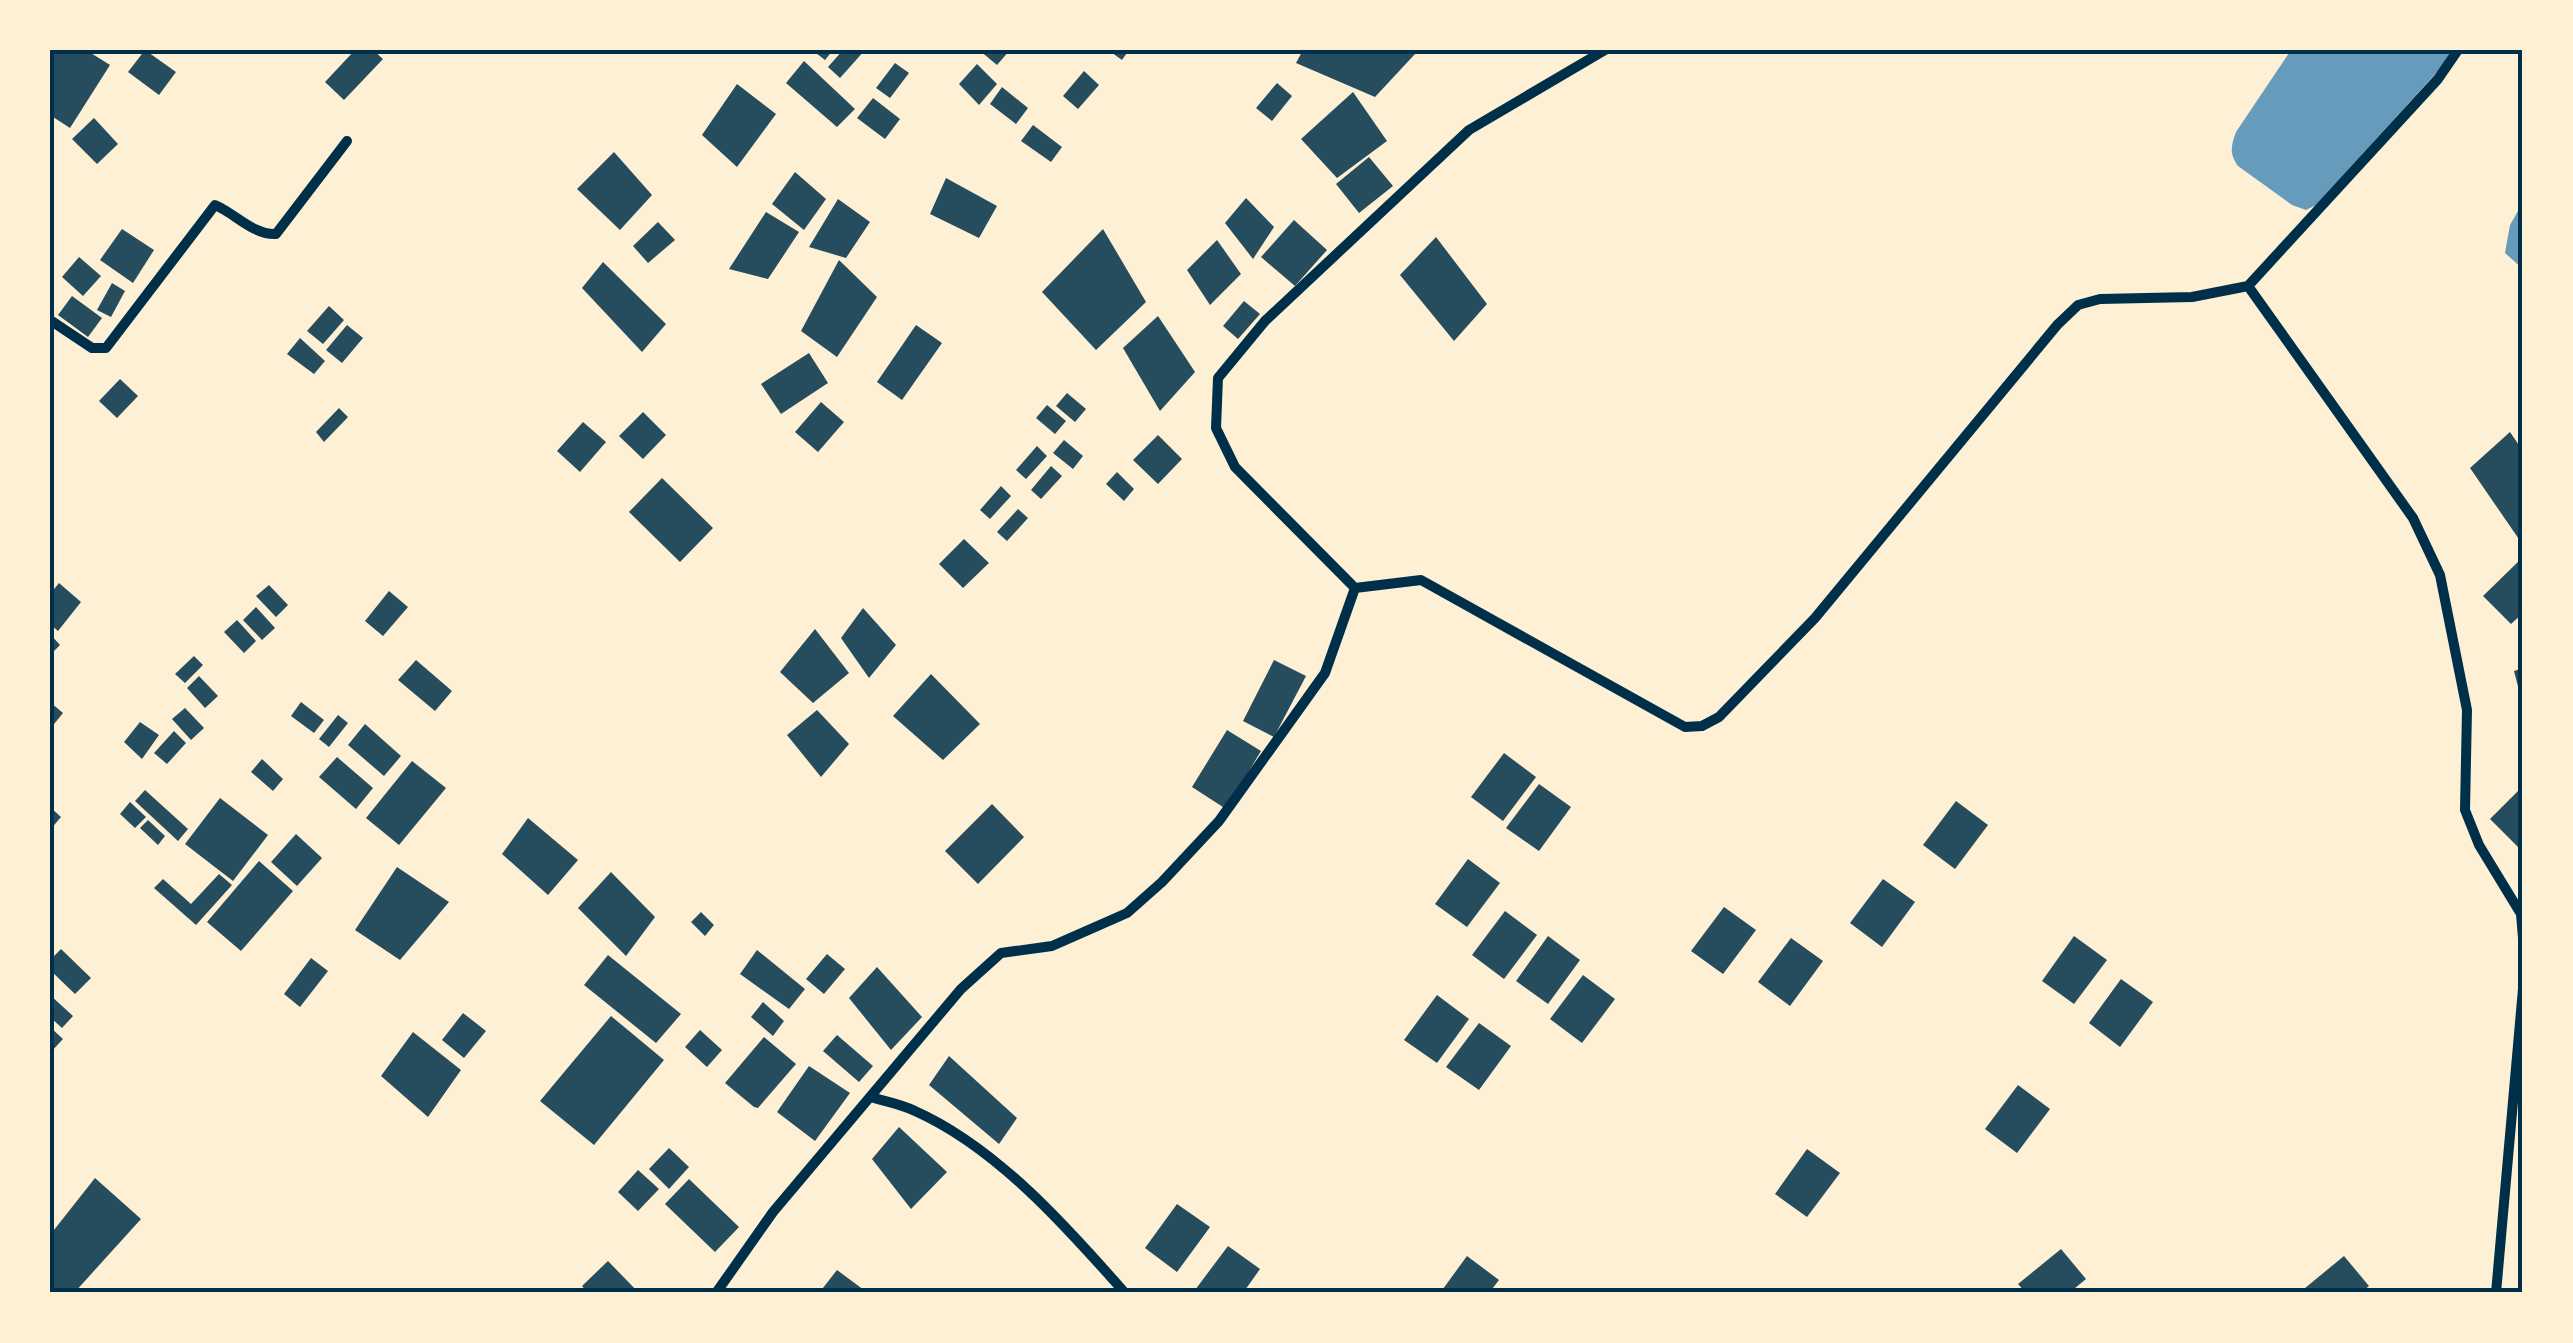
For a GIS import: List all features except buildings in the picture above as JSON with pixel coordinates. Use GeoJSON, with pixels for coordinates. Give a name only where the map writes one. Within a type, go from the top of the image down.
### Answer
{"type":"FeatureCollection","features":[{"type":"Feature","properties":{"kind":"street"},"geometry":{"type":"LineString","coordinates":[[1355,588],[1235,467],[1216,428],[1218,378],[1265,321],[1469,130],[1605,50]]}},
{"type":"Feature","properties":{"kind":"street"},"geometry":{"type":"LineString","coordinates":[[1355,588],[1422,580],[1686,727],[1702,726],[1719,717],[1815,618],[2058,324],[2078,305],[2100,299],[2192,297],[2248,286],[2438,79],[2458,50]]}},
{"type":"Feature","properties":{"kind":"street"},"geometry":{"type":"LineString","coordinates":[[50,320],[92,348],[106,348],[215,205],[262,234],[276,234],[347,141]]}},
{"type":"Feature","properties":{"kind":"street"},"geometry":{"type":"LineString","coordinates":[[2248,286],[2413,518],[2440,575],[2467,710],[2465,810],[2478,844],[2521,914],[2523,938]]}},
{"type":"Feature","properties":{"kind":"street"},"geometry":{"type":"LineString","coordinates":[[716,1293],[773,1212],[962,989],[1002,953],[1052,946],[1127,913],[1219,821],[1326,673],[1355,588]]}},
{"type":"Feature","properties":{"kind":"street"},"geometry":{"type":"LineString","coordinates":[[2496,1293],[2523,990]]}},
{"type":"Feature","properties":{"kind":"street"},"geometry":{"type":"LineString","coordinates":[[870,1097],[914,1110],[976,1147],[1066,1226],[1125,1293]]}},
{"type":"Feature","properties":{"kind":"water"},"geometry":{"type":"Polygon","coordinates":[[[2291,50],[2457,50],[2316,205],[2306,210],[2292,205],[2238,166],[2232,153],[2236,132],[2291,50]]]}},
{"type":"Feature","properties":{"kind":"water"},"geometry":{"type":"Polygon","coordinates":[[[2523,202],[2523,269],[2505,253],[2510,225],[2523,202]]]}}]}
